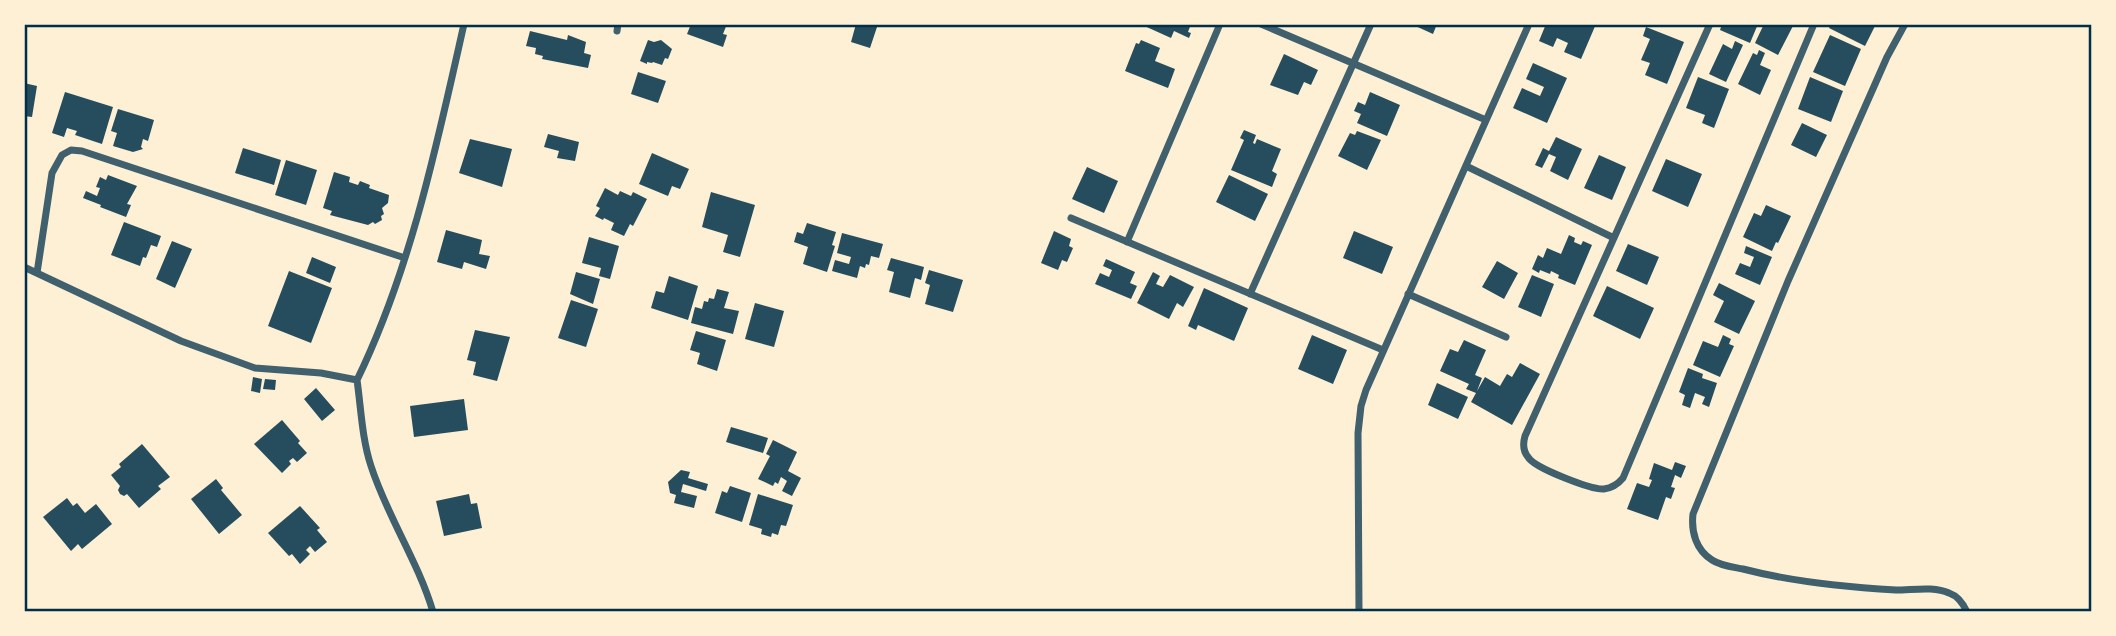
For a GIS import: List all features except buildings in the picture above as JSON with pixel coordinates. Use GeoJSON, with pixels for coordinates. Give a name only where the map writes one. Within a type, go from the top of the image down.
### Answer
{"type":"FeatureCollection","features":[{"type":"Feature","properties":{"kind":"street"},"geometry":{"type":"LineString","coordinates":[[433,611],[426,588],[376,482],[370,463],[357,380],[405,258],[439,136],[464,24]]}},
{"type":"Feature","properties":{"kind":"street"},"geometry":{"type":"LineString","coordinates":[[1127,242],[1220,24]]}},
{"type":"Feature","properties":{"kind":"street"},"geometry":{"type":"LineString","coordinates":[[1261,24],[1486,120]]}},
{"type":"Feature","properties":{"kind":"street"},"geometry":{"type":"LineString","coordinates":[[1250,294],[1371,24]]}},
{"type":"Feature","properties":{"kind":"street"},"geometry":{"type":"LineString","coordinates":[[1359,611],[1360,419],[1366,390],[1529,24]]}},
{"type":"Feature","properties":{"kind":"street"},"geometry":{"type":"LineString","coordinates":[[1710,24],[1523,443],[1527,456],[1537,466],[1600,489],[1618,483],[1625,472],[1814,24]]}},
{"type":"Feature","properties":{"kind":"street"},"geometry":{"type":"LineString","coordinates":[[1905,24],[1887,57],[1788,281],[1693,514],[1693,532],[1705,555],[1719,564],[1822,584],[1943,591],[1961,601],[1967,611]]}},
{"type":"Feature","properties":{"kind":"street"},"geometry":{"type":"LineString","coordinates":[[37,273],[52,173],[62,155],[71,149],[405,258]]}},
{"type":"Feature","properties":{"kind":"street"},"geometry":{"type":"LineString","coordinates":[[1466,166],[1614,237]]}},
{"type":"Feature","properties":{"kind":"street"},"geometry":{"type":"LineString","coordinates":[[1072,218],[1383,350]]}},
{"type":"Feature","properties":{"kind":"street"},"geometry":{"type":"LineString","coordinates":[[24,267],[181,341],[255,368],[321,373],[357,380]]}},
{"type":"Feature","properties":{"kind":"street"},"geometry":{"type":"LineString","coordinates":[[1408,294],[1506,337]]}}]}
